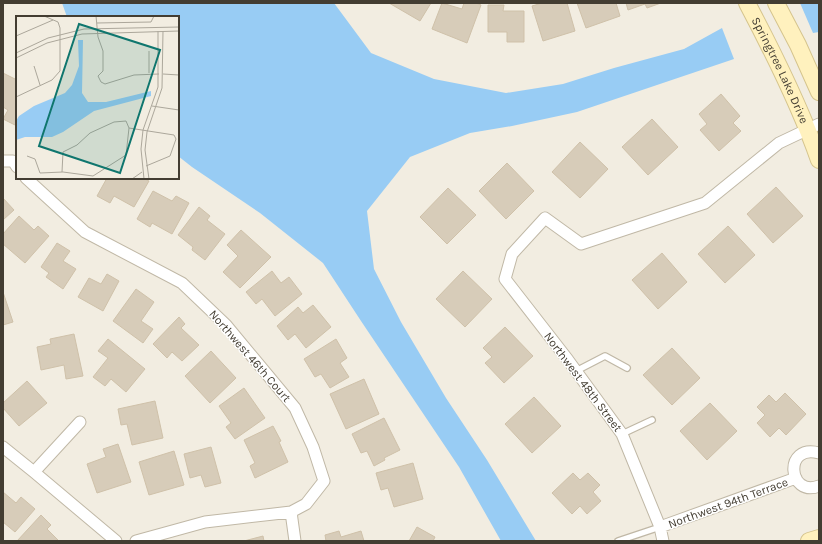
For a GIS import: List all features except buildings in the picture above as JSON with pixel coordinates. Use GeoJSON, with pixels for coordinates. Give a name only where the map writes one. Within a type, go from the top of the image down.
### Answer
{"type":"FeatureCollection","features":[{"type":"Feature","properties":{"kind":"street","name":"Springtree Lake Drive"},"geometry":{"type":"LineString","coordinates":[[747,3],[813,126],[819,160]]}},
{"type":"Feature","properties":{"kind":"street"},"geometry":{"type":"LineString","coordinates":[[776,3],[798,45],[819,92]]}},
{"type":"Feature","properties":{"kind":"street","name":"Northwest 48th Street"},"geometry":{"type":"LineString","coordinates":[[663,541],[660,527],[622,434],[576,371],[505,279],[512,254],[545,218],[581,244],[705,203],[779,143],[813,126]]}},
{"type":"Feature","properties":{"kind":"street"},"geometry":{"type":"LineString","coordinates":[[3,161],[13,161],[16,166]]}},
{"type":"Feature","properties":{"kind":"street","name":"Northwest 46th Court"},"geometry":{"type":"LineString","coordinates":[[27,179],[85,232],[182,283],[226,325],[295,408],[313,447],[324,481],[306,504],[291,512]]}},
{"type":"Feature","properties":{"kind":"street"},"geometry":{"type":"LineString","coordinates":[[34,472],[80,422]]}},
{"type":"Feature","properties":{"kind":"street"},"geometry":{"type":"LineString","coordinates":[[3,447],[116,541]]}},
{"type":"Feature","properties":{"kind":"street","name":"Northwest 94th Terrace"},"geometry":{"type":"LineString","coordinates":[[819,453],[808,451],[798,457],[793,467],[796,478],[800,483],[811,488],[819,486]]}},
{"type":"Feature","properties":{"kind":"street","name":"Northwest 94th Terrace"},"geometry":{"type":"LineString","coordinates":[[660,527],[796,478]]}},
{"type":"Feature","properties":{"kind":"street"},"geometry":{"type":"LineString","coordinates":[[136,541],[204,522],[291,512],[295,541]]}},
{"type":"Feature","properties":{"kind":"street"},"geometry":{"type":"LineString","coordinates":[[809,541],[819,538]]}},
{"type":"Feature","properties":{"kind":"lane"},"geometry":{"type":"LineString","coordinates":[[576,371],[605,356],[627,368]]}},
{"type":"Feature","properties":{"kind":"lane"},"geometry":{"type":"LineString","coordinates":[[622,434],[652,420]]}},
{"type":"Feature","properties":{"kind":"lane"},"geometry":{"type":"LineString","coordinates":[[618,541],[660,527]]}},
{"type":"Feature","properties":{"kind":"water"},"geometry":{"type":"Polygon","coordinates":[[[62,3],[334,3],[371,53],[434,79],[506,93],[563,84],[684,49],[722,28],[734,59],[577,112],[512,126],[470,133],[410,157],[367,211],[374,269],[401,322],[446,398],[487,460],[536,541],[501,541],[459,467],[323,263],[260,213],[179,157],[179,16],[67,16],[62,3]]]}},
{"type":"Feature","properties":{"kind":"water"},"geometry":{"type":"Polygon","coordinates":[[[800,3],[819,3],[819,32],[813,33],[800,3]]]}}]}
